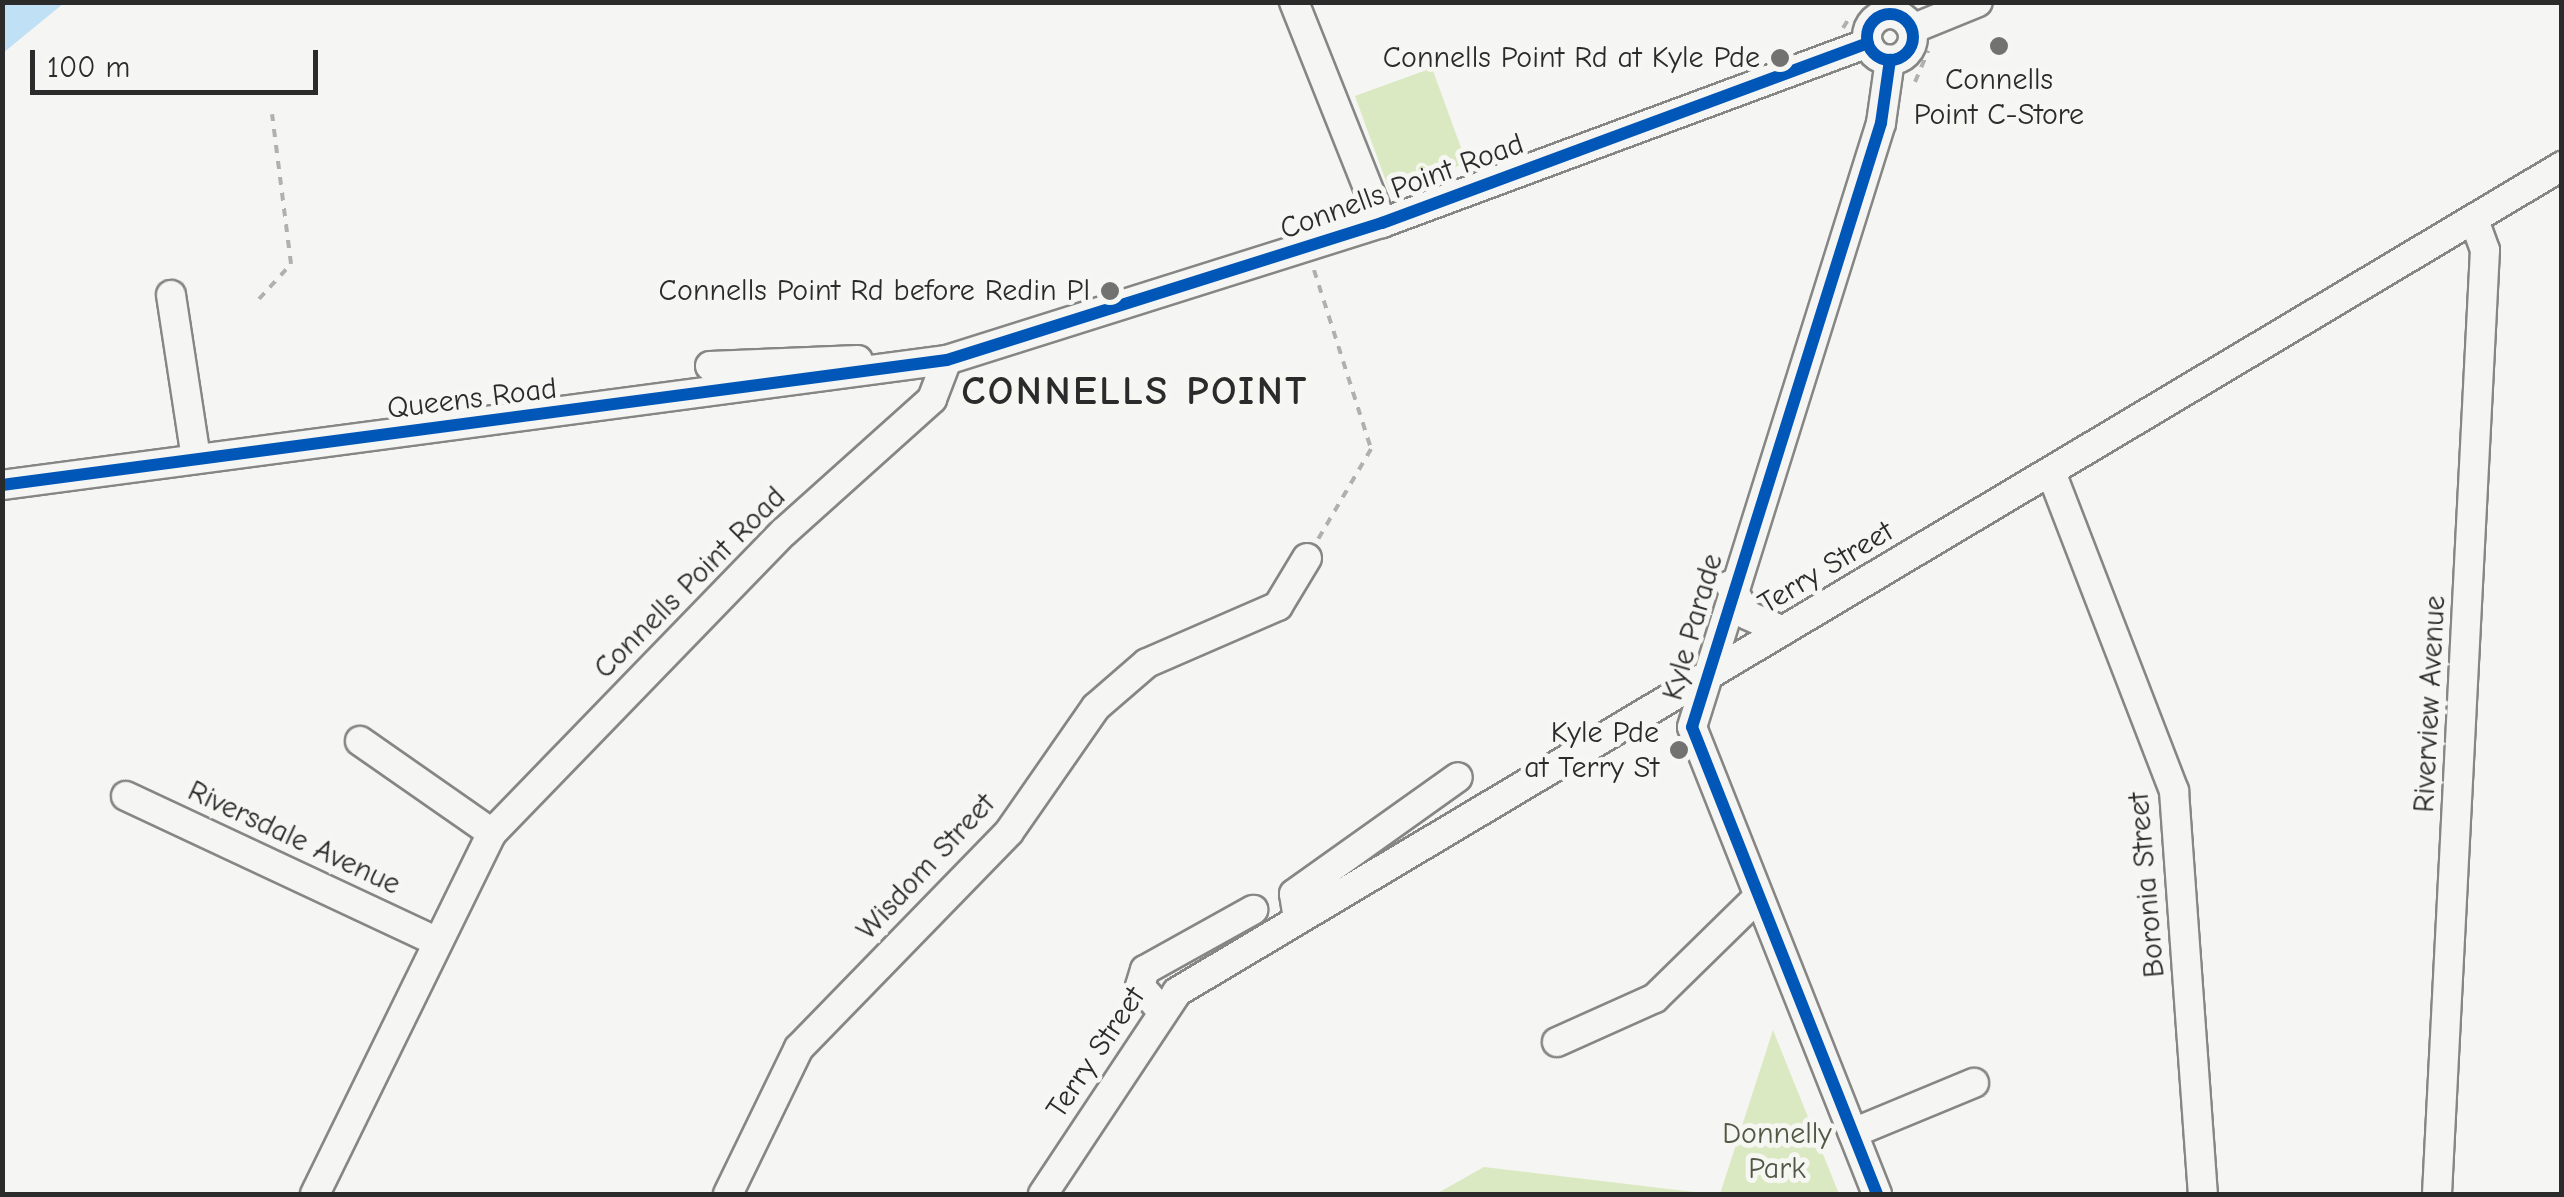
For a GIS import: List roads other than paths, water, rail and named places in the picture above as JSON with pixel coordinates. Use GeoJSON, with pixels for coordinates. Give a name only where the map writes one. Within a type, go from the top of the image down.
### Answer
{"type":"FeatureCollection","features":[{"type":"Feature","properties":{"kind":"street"},"geometry":{"type":"LineString","coordinates":[[1294,2],[1382,223]]}},
{"type":"Feature","properties":{"kind":"street"},"geometry":{"type":"LineString","coordinates":[[1879,9],[1879,52],[1910,50],[1978,2]]}},
{"type":"Feature","properties":{"kind":"street"},"geometry":{"type":"LineString","coordinates":[[1879,9],[1920,40]]}},
{"type":"Feature","properties":{"kind":"street","name":"Connells Point Road"},"geometry":{"type":"LineString","coordinates":[[316,1194],[434,940],[492,833],[784,532],[932,398],[947,360],[1382,223],[1879,52]]}},
{"type":"Feature","properties":{"kind":"street","name":"Kyle Parade"},"geometry":{"type":"LineString","coordinates":[[1877,1194],[1694,741],[1700,680],[1880,122],[1879,52]]}},
{"type":"Feature","properties":{"kind":"street","name":"Terry Street"},"geometry":{"type":"LineString","coordinates":[[1043,1194],[1160,1009],[1298,919],[2562,166]]}},
{"type":"Feature","properties":{"kind":"street","name":"Riverview Avenue"},"geometry":{"type":"LineString","coordinates":[[2437,1194],[2486,250],[2474,219]]}},
{"type":"Feature","properties":{"kind":"street"},"geometry":{"type":"LineString","coordinates":[[171,295],[196,459]]}},
{"type":"Feature","properties":{"kind":"street"},"geometry":{"type":"LineString","coordinates":[[710,366],[855,360],[872,373]]}},
{"type":"Feature","properties":{"kind":"street","name":"Queens Road"},"geometry":{"type":"LineString","coordinates":[[2,485],[872,373],[947,360]]}},
{"type":"Feature","properties":{"kind":"street","name":"Boronia Street"},"geometry":{"type":"LineString","coordinates":[[2051,472],[2174,791],[2203,1194]]}},
{"type":"Feature","properties":{"kind":"street","name":"Wisdom Street"},"geometry":{"type":"LineString","coordinates":[[728,1194],[800,1048],[1008,832],[1096,707],[1162,654],[1278,606],[1307,558]]}},
{"type":"Feature","properties":{"kind":"street"},"geometry":{"type":"LineString","coordinates":[[1730,585],[1746,615],[1784,631]]}},
{"type":"Feature","properties":{"kind":"street"},"geometry":{"type":"LineString","coordinates":[[360,741],[492,833]]}},
{"type":"Feature","properties":{"kind":"street"},"geometry":{"type":"LineString","coordinates":[[1298,919],[1294,894],[1458,777]]}},
{"type":"Feature","properties":{"kind":"street","name":"Riversdale Avenue"},"geometry":{"type":"LineString","coordinates":[[126,796],[434,940]]}},
{"type":"Feature","properties":{"kind":"street"},"geometry":{"type":"LineString","coordinates":[[1558,1042],[1654,998],[1756,899]]}},
{"type":"Feature","properties":{"kind":"street"},"geometry":{"type":"LineString","coordinates":[[1160,1009],[1140,986],[1145,970],[1253,910]]}},
{"type":"Feature","properties":{"kind":"street"},"geometry":{"type":"LineString","coordinates":[[1853,1133],[1974,1083]]}},
{"type":"Feature","properties":{"kind":"water"},"geometry":{"type":"Polygon","coordinates":[[[3,2],[64,2],[64,3],[3,53],[3,2]]]}},
{"type":"Feature","properties":{"kind":"place","name":"Connells Point C-Store"},"geometry":{"type":"Point","coordinates":[1999,46]}},
{"type":"Feature","properties":{"kind":"place","name":"Connells Point Rd at Kyle Pde"},"geometry":{"type":"Point","coordinates":[1780,58]}},
{"type":"Feature","properties":{"kind":"place","name":"Connells Point Rd before Redin Pl"},"geometry":{"type":"Point","coordinates":[1110,291]}},
{"type":"Feature","properties":{"kind":"place","name":"Kyle Pde at Terry St"},"geometry":{"type":"Point","coordinates":[1679,750]}},
{"type":"Feature","properties":{"kind":"district","name":"CONNELLS POINT"},"geometry":{"type":"Point","coordinates":[1135,391]}},
{"type":"Feature","properties":{"kind":"park label","name":"Donnelly Park"},"geometry":{"type":"Point","coordinates":[1777,1151]}}]}
